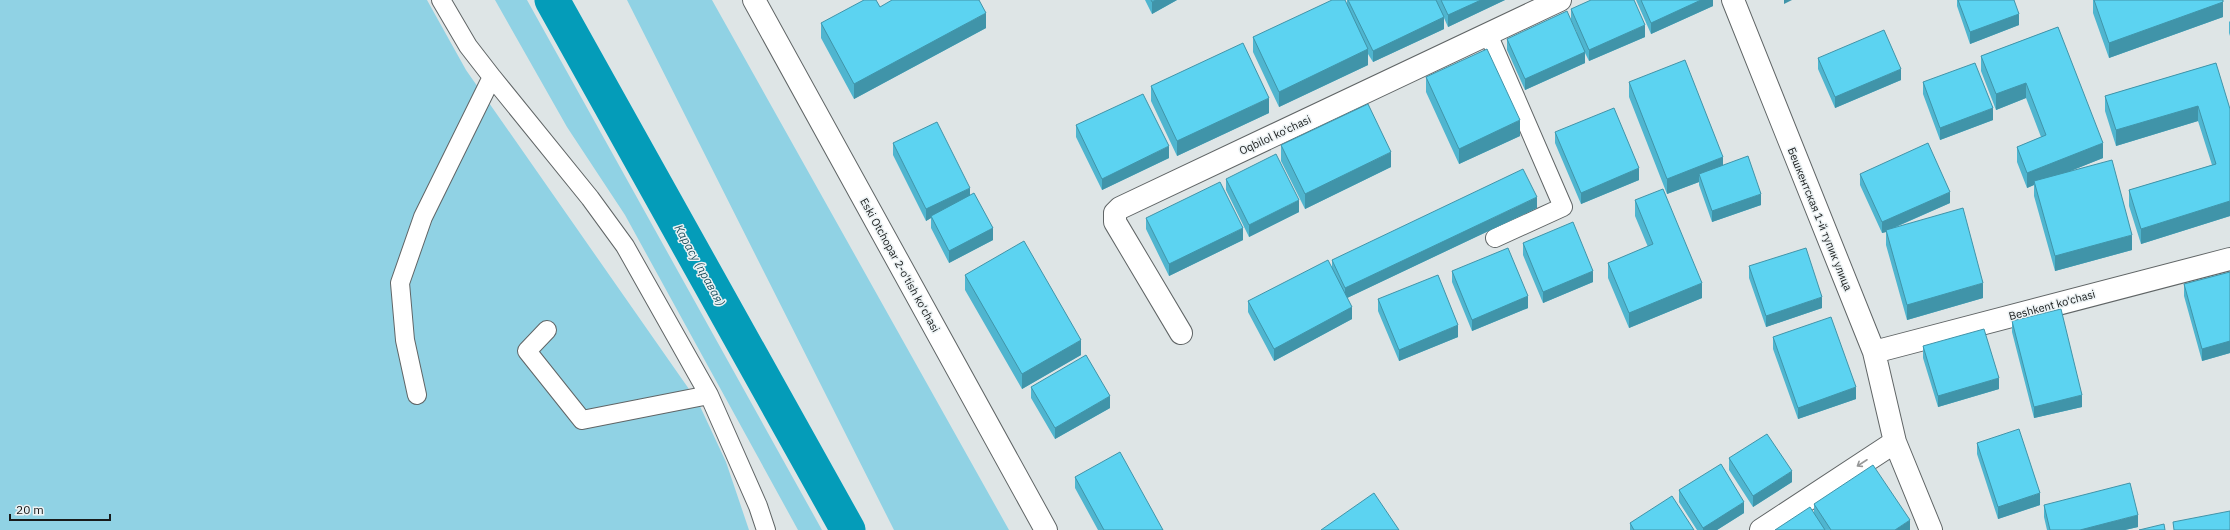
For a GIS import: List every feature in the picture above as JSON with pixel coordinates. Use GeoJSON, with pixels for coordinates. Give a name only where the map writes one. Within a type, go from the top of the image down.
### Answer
{"type":"FeatureCollection","features":[{"type":"Feature","properties":{"kind":"street","name":"Eski Otchopar 2-o'tish ko'chasi"},"geometry":{"type":"LineString","coordinates":[[754,0],[1046,530]]}},
{"type":"Feature","properties":{"kind":"street","name":"Oqbilol ko'chasi"},"geometry":{"type":"LineString","coordinates":[[1181,333],[1115,222],[1115,213],[1120,208],[1560,0]]}},
{"type":"Feature","properties":{"kind":"street","name":"Бешкентская 1-й тупик улица"},"geometry":{"type":"LineString","coordinates":[[1733,0],[1874,352],[1895,442],[1931,530]]}},
{"type":"Feature","properties":{"kind":"street","name":"Beshkent ko'chasi"},"geometry":{"type":"LineString","coordinates":[[1874,352],[2230,259]]}},
{"type":"Feature","properties":{"kind":"street"},"geometry":{"type":"LineString","coordinates":[[1761,530],[1895,442]]}},
{"type":"Feature","properties":{"kind":"lane"},"geometry":{"type":"LineString","coordinates":[[442,0],[464,41],[608,221],[656,298],[709,395],[758,506],[766,530]]}},
{"type":"Feature","properties":{"kind":"lane"},"geometry":{"type":"LineString","coordinates":[[1488,34],[1563,207],[1495,238]]}},
{"type":"Feature","properties":{"kind":"lane"},"geometry":{"type":"LineString","coordinates":[[417,395],[405,340],[400,283],[423,217],[492,77]]}},
{"type":"Feature","properties":{"kind":"lane"},"geometry":{"type":"LineString","coordinates":[[547,330],[527,351],[582,420],[709,395]]}},
{"type":"Feature","properties":{"kind":"shaded area"},"geometry":{"type":"Polygon","coordinates":[[[0,0],[427,0],[466,70],[698,402],[726,462],[749,530],[0,530],[0,0]]]}},
{"type":"Feature","properties":{"kind":"shaded area"},"geometry":{"type":"Polygon","coordinates":[[[495,0],[527,0],[822,530],[798,530],[625,215],[567,127],[495,0]]]}},
{"type":"Feature","properties":{"kind":"shaded area"},"geometry":{"type":"Polygon","coordinates":[[[627,0],[712,0],[1009,530],[894,530],[627,0]]]}},
{"type":"Feature","properties":{"kind":"building"},"geometry":{"type":"Polygon","coordinates":[[[864,0],[876,0],[880,7],[892,0],[979,0],[986,13],[854,84],[821,23],[864,0]]]}},
{"type":"Feature","properties":{"kind":"building"},"geometry":{"type":"Polygon","coordinates":[[[1332,0],[1345,0],[1368,49],[1279,92],[1253,37],[1332,0]]]}},
{"type":"Feature","properties":{"kind":"building"},"geometry":{"type":"Polygon","coordinates":[[[1348,0],[1436,0],[1444,17],[1373,51],[1348,0]]]}},
{"type":"Feature","properties":{"kind":"building"},"geometry":{"type":"Polygon","coordinates":[[[1441,0],[1481,0],[1448,15],[1441,0]]]}},
{"type":"Feature","properties":{"kind":"building"},"geometry":{"type":"Polygon","coordinates":[[[1591,0],[1634,0],[1645,25],[1589,50],[1571,9],[1591,0]]]}},
{"type":"Feature","properties":{"kind":"building"},"geometry":{"type":"Polygon","coordinates":[[[1641,0],[1701,0],[1651,23],[1641,0]]]}},
{"type":"Feature","properties":{"kind":"building"},"geometry":{"type":"Polygon","coordinates":[[[1958,0],[2014,0],[2019,14],[1970,32],[1958,0]]]}},
{"type":"Feature","properties":{"kind":"building"},"geometry":{"type":"Polygon","coordinates":[[[2094,0],[2223,0],[2223,2],[2109,43],[2094,0]]]}},
{"type":"Feature","properties":{"kind":"building"},"geometry":{"type":"Polygon","coordinates":[[[1567,11],[1585,52],[1525,79],[1507,39],[1567,11]]]}},
{"type":"Feature","properties":{"kind":"building"},"geometry":{"type":"Polygon","coordinates":[[[2058,27],[2103,143],[2027,173],[2017,147],[2046,135],[2026,83],[1996,94],[1981,56],[2058,27]]]}},
{"type":"Feature","properties":{"kind":"building"},"geometry":{"type":"Polygon","coordinates":[[[1884,30],[1901,69],[1835,97],[1818,58],[1884,30]]]}},
{"type":"Feature","properties":{"kind":"building"},"geometry":{"type":"Polygon","coordinates":[[[1243,43],[1269,98],[1177,141],[1151,86],[1243,43]]]}},
{"type":"Feature","properties":{"kind":"building"},"geometry":{"type":"Polygon","coordinates":[[[1487,49],[1520,120],[1459,149],[1426,77],[1487,49]]]}},
{"type":"Feature","properties":{"kind":"building"},"geometry":{"type":"Polygon","coordinates":[[[1685,60],[1723,157],[1667,179],[1629,82],[1685,60]]]}},
{"type":"Feature","properties":{"kind":"building"},"geometry":{"type":"Polygon","coordinates":[[[1975,63],[1993,108],[1940,128],[1923,82],[1975,63]]]}},
{"type":"Feature","properties":{"kind":"building"},"geometry":{"type":"Polygon","coordinates":[[[2216,63],[2230,109],[2230,201],[2141,229],[2129,190],[2216,164],[2198,106],[2116,130],[2105,96],[2216,63]]]}},
{"type":"Feature","properties":{"kind":"building"},"geometry":{"type":"Polygon","coordinates":[[[1143,94],[1169,146],[1102,179],[1076,125],[1143,94]]]}},
{"type":"Feature","properties":{"kind":"building"},"geometry":{"type":"Polygon","coordinates":[[[1368,104],[1391,152],[1305,194],[1281,145],[1368,104]]]}},
{"type":"Feature","properties":{"kind":"building"},"geometry":{"type":"Polygon","coordinates":[[[1614,108],[1639,168],[1581,193],[1555,132],[1614,108]]]}},
{"type":"Feature","properties":{"kind":"building"},"geometry":{"type":"Polygon","coordinates":[[[937,122],[970,188],[926,209],[893,143],[937,122]]]}},
{"type":"Feature","properties":{"kind":"building"},"geometry":{"type":"Polygon","coordinates":[[[1928,143],[1950,192],[1882,222],[1860,174],[1928,143]]]}},
{"type":"Feature","properties":{"kind":"building"},"geometry":{"type":"Polygon","coordinates":[[[1276,154],[1299,200],[1249,225],[1226,179],[1276,154]]]}},
{"type":"Feature","properties":{"kind":"building"},"geometry":{"type":"Polygon","coordinates":[[[1748,156],[1761,194],[1712,211],[1699,174],[1748,156]]]}},
{"type":"Feature","properties":{"kind":"building"},"geometry":{"type":"Polygon","coordinates":[[[2112,160],[2132,235],[2055,256],[2034,181],[2112,160]]]}},
{"type":"Feature","properties":{"kind":"building"},"geometry":{"type":"Polygon","coordinates":[[[1523,169],[1537,197],[1345,288],[1332,260],[1523,169]]]}},
{"type":"Feature","properties":{"kind":"building"},"geometry":{"type":"Polygon","coordinates":[[[1220,182],[1243,228],[1169,264],[1146,218],[1220,182]]]}},
{"type":"Feature","properties":{"kind":"building"},"geometry":{"type":"Polygon","coordinates":[[[1663,189],[1702,283],[1629,313],[1608,263],[1653,244],[1635,200],[1663,189]]]}},
{"type":"Feature","properties":{"kind":"building"},"geometry":{"type":"Polygon","coordinates":[[[974,193],[993,228],[949,251],[931,216],[974,193]]]}},
{"type":"Feature","properties":{"kind":"building"},"geometry":{"type":"Polygon","coordinates":[[[1963,208],[1983,283],[1907,305],[1886,230],[1963,208]]]}},
{"type":"Feature","properties":{"kind":"building"},"geometry":{"type":"Polygon","coordinates":[[[1573,222],[1593,271],[1543,292],[1523,243],[1573,222]]]}},
{"type":"Feature","properties":{"kind":"building"},"geometry":{"type":"Polygon","coordinates":[[[1024,241],[1081,340],[1022,374],[965,275],[1024,241]]]}},
{"type":"Feature","properties":{"kind":"building"},"geometry":{"type":"Polygon","coordinates":[[[1508,248],[1528,296],[1472,320],[1452,271],[1508,248]]]}},
{"type":"Feature","properties":{"kind":"building"},"geometry":{"type":"Polygon","coordinates":[[[1806,248],[1822,297],[1766,316],[1749,266],[1806,248]]]}},
{"type":"Feature","properties":{"kind":"building"},"geometry":{"type":"Polygon","coordinates":[[[1328,260],[1352,307],[1274,349],[1248,301],[1328,260]]]}},
{"type":"Feature","properties":{"kind":"building"},"geometry":{"type":"Polygon","coordinates":[[[2230,272],[2230,341],[2202,349],[2184,284],[2230,272]]]}},
{"type":"Feature","properties":{"kind":"building"},"geometry":{"type":"Polygon","coordinates":[[[1438,275],[1458,325],[1399,350],[1378,299],[1438,275]]]}},
{"type":"Feature","properties":{"kind":"building"},"geometry":{"type":"Polygon","coordinates":[[[2061,309],[2082,395],[2034,407],[2012,321],[2061,309]]]}},
{"type":"Feature","properties":{"kind":"building"},"geometry":{"type":"Polygon","coordinates":[[[1831,317],[1856,387],[1798,408],[1773,337],[1831,317]]]}},
{"type":"Feature","properties":{"kind":"building"},"geometry":{"type":"Polygon","coordinates":[[[1984,329],[1999,378],[1938,396],[1923,346],[1984,329]]]}},
{"type":"Feature","properties":{"kind":"building"},"geometry":{"type":"Polygon","coordinates":[[[1086,355],[1110,396],[1055,428],[1031,387],[1086,355]]]}},
{"type":"Feature","properties":{"kind":"building"},"geometry":{"type":"Polygon","coordinates":[[[2019,429],[2040,493],[1998,507],[1977,443],[2019,429]]]}},
{"type":"Feature","properties":{"kind":"building"},"geometry":{"type":"Polygon","coordinates":[[[1767,434],[1792,471],[1753,496],[1729,458],[1767,434]]]}},
{"type":"Feature","properties":{"kind":"building"},"geometry":{"type":"Polygon","coordinates":[[[1120,452],[1163,530],[1104,530],[1075,477],[1120,452]]]}},
{"type":"Feature","properties":{"kind":"building"},"geometry":{"type":"Polygon","coordinates":[[[1721,464],[1744,502],[1703,528],[1679,490],[1721,464]]]}},
{"type":"Feature","properties":{"kind":"building"},"geometry":{"type":"Polygon","coordinates":[[[1873,465],[1910,520],[1895,530],[1831,530],[1814,504],[1873,465]]]}},
{"type":"Feature","properties":{"kind":"building"},"geometry":{"type":"Polygon","coordinates":[[[2130,483],[2138,515],[2080,530],[2050,530],[2044,505],[2130,483]]]}},
{"type":"Feature","properties":{"kind":"building"},"geometry":{"type":"Polygon","coordinates":[[[1374,493],[1399,530],[1321,530],[1374,493]]]}},
{"type":"Feature","properties":{"kind":"building"},"geometry":{"type":"Polygon","coordinates":[[[1672,496],[1694,530],[1634,530],[1630,523],[1672,496]]]}},
{"type":"Feature","properties":{"kind":"building"},"geometry":{"type":"Polygon","coordinates":[[[1810,507],[1825,530],[1775,530],[1810,507]]]}},
{"type":"Feature","properties":{"kind":"building"},"geometry":{"type":"Polygon","coordinates":[[[2230,511],[2230,530],[2174,530],[2173,522],[2230,511]]]}},
{"type":"Feature","properties":{"kind":"building"},"geometry":{"type":"Polygon","coordinates":[[[2164,524],[2165,530],[2139,530],[2164,524]]]}},
{"type":"Feature","properties":{"kind":"waterway","name":"Карасу (правая)"},"geometry":{"type":"LineString","coordinates":[[552,0],[848,530]]}}]}
